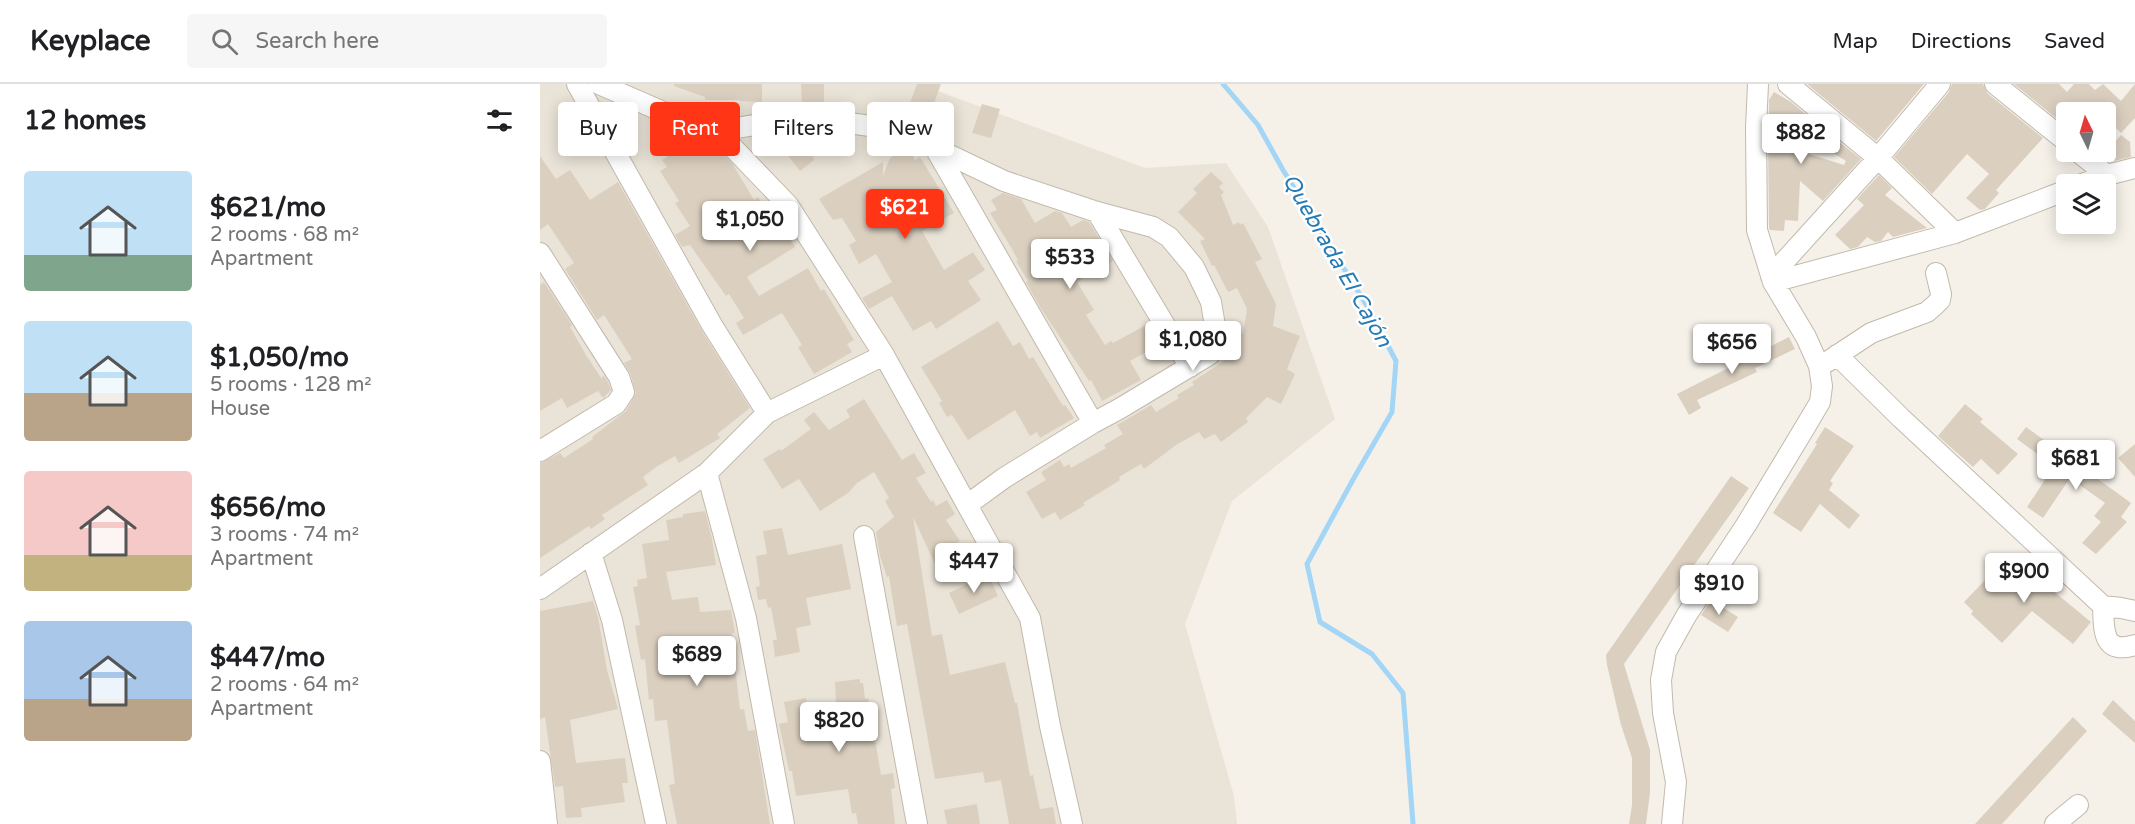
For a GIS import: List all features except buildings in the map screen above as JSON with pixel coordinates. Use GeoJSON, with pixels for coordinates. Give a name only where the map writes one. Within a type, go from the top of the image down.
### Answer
{"type":"FeatureCollection","features":[{"type":"Feature","properties":{"kind":"street"},"geometry":{"type":"LineString","coordinates":[[577,84],[712,325],[767,413]]}},
{"type":"Feature","properties":{"kind":"street"},"geometry":{"type":"LineString","coordinates":[[599,84],[650,106]]}},
{"type":"Feature","properties":{"kind":"street"},"geometry":{"type":"LineString","coordinates":[[1672,824],[1676,782],[1663,713],[1661,680],[1666,652],[1686,615],[1746,525],[1820,402],[1822,386],[1819,366],[1806,337],[1772,279],[1757,230],[1758,84]]}},
{"type":"Feature","properties":{"kind":"street"},"geometry":{"type":"LineString","coordinates":[[1788,84],[1878,158],[1955,234]]}},
{"type":"Feature","properties":{"kind":"street"},"geometry":{"type":"LineString","coordinates":[[1772,279],[1940,84]]}},
{"type":"Feature","properties":{"kind":"street"},"geometry":{"type":"LineString","coordinates":[[1995,84],[2056,133]]}},
{"type":"Feature","properties":{"kind":"street"},"geometry":{"type":"LineString","coordinates":[[740,127],[786,120],[834,121],[867,126]]}},
{"type":"Feature","properties":{"kind":"street"},"geometry":{"type":"LineString","coordinates":[[740,155],[788,205],[884,355],[1030,618],[1050,726],[1072,824]]}},
{"type":"Feature","properties":{"kind":"street"},"geometry":{"type":"LineString","coordinates":[[940,156],[1093,423]]}},
{"type":"Feature","properties":{"kind":"street"},"geometry":{"type":"LineString","coordinates":[[952,156],[1004,181],[1097,212],[1153,226],[1170,237],[1194,267],[1211,302],[1217,338],[1209,355],[1004,478],[967,505]]}},
{"type":"Feature","properties":{"kind":"street"},"geometry":{"type":"LineString","coordinates":[[2091,162],[2106,174]]}},
{"type":"Feature","properties":{"kind":"street"},"geometry":{"type":"LineString","coordinates":[[2111,174],[2135,168]]}},
{"type":"Feature","properties":{"kind":"street"},"geometry":{"type":"LineString","coordinates":[[1772,279],[1955,234],[2056,194]]}},
{"type":"Feature","properties":{"kind":"street"},"geometry":{"type":"LineString","coordinates":[[1097,212],[1190,367]]}},
{"type":"Feature","properties":{"kind":"street"},"geometry":{"type":"LineString","coordinates":[[540,253],[619,377],[624,392],[616,404],[540,451]]}},
{"type":"Feature","properties":{"kind":"street"},"geometry":{"type":"LineString","coordinates":[[1819,366],[1871,333],[1927,312],[1940,300],[1941,294],[1936,273]]}},
{"type":"Feature","properties":{"kind":"street"},"geometry":{"type":"LineString","coordinates":[[540,590],[707,473],[767,413],[884,355]]}},
{"type":"Feature","properties":{"kind":"street"},"geometry":{"type":"LineString","coordinates":[[1837,355],[1901,418],[2103,606],[2135,611]]}},
{"type":"Feature","properties":{"kind":"street"},"geometry":{"type":"LineString","coordinates":[[707,473],[746,618],[784,824]]}},
{"type":"Feature","properties":{"kind":"street"},"geometry":{"type":"LineString","coordinates":[[864,536],[917,824]]}},
{"type":"Feature","properties":{"kind":"street"},"geometry":{"type":"LineString","coordinates":[[591,553],[612,620],[656,824]]}},
{"type":"Feature","properties":{"kind":"street"},"geometry":{"type":"LineString","coordinates":[[2103,606],[2107,641],[2115,647],[2125,648],[2135,645]]}},
{"type":"Feature","properties":{"kind":"street"},"geometry":{"type":"LineString","coordinates":[[540,761],[548,824]]}},
{"type":"Feature","properties":{"kind":"street"},"geometry":{"type":"LineString","coordinates":[[2055,824],[2078,805]]}},
{"type":"Feature","properties":{"kind":"shaded area"},"geometry":{"type":"Polygon","coordinates":[[[540,84],[919,84],[1145,168],[1226,163],[1268,227],[1335,419],[1232,501],[1185,624],[1234,796],[1237,824],[540,824],[540,84]]]}},
{"type":"Feature","properties":{"kind":"waterway","name":"Quebrada El Cajón"},"geometry":{"type":"LineString","coordinates":[[1223,84],[1258,125],[1367,306],[1396,361],[1392,412],[1307,564],[1320,622],[1372,654],[1403,693],[1413,824]]}}]}
